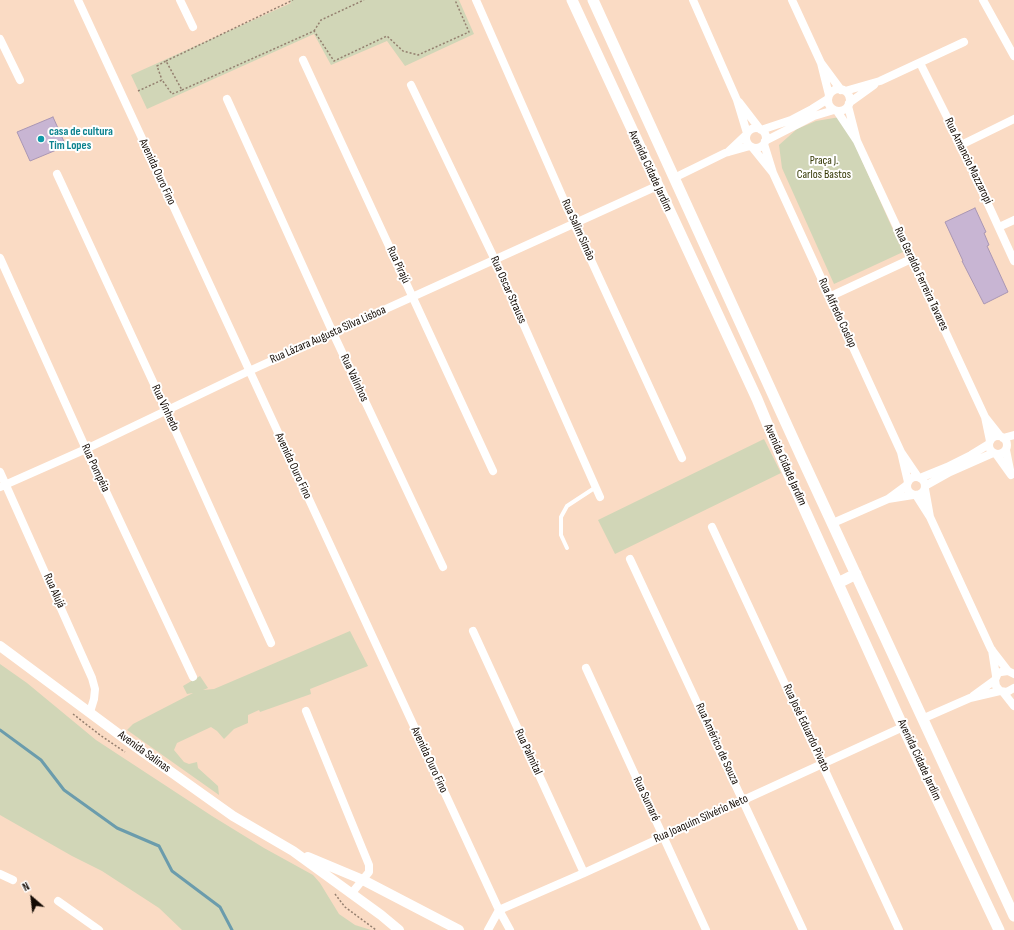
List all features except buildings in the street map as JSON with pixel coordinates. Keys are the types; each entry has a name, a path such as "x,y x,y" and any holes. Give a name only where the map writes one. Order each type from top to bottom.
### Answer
{"main road":[{"name":"Avenida Cidade Jardim","path":"572,0 756,399 903,727 999,930"},
{"name":"Avenida Cidade Jardim","path":"593,0 922,719 1014,916"},
{"path":"756,399 772,392"},
{"path":"838,583 856,574"}],"street":[{"name":"Avenida Ouro Fino","path":"78,0 499,910 510,930"},
{"path":"180,0 193,27"},
{"name":"Rua Salim Simão","path":"476,0 574,223 682,458"},
{"path":"693,0 737,100 747,134 746,141 773,173"},
{"path":"792,0 821,62 849,97 849,105 857,141"},
{"path":"983,0 1014,56"},
{"path":"0,39 20,80"},
{"path":"725,153 752,128 760,129 791,120 812,109 829,97 834,90 843,91 880,81 964,42"},
{"name":"Rua Pirajú","path":"303,60 493,471"},
{"path":"821,62 829,97 829,106 836,111 857,141"},
{"name":"Rua Amancio Mazzaropi","path":"920,63 1014,261"},
{"path":"674,178 725,153 751,146 758,147 764,142 814,116 844,110 880,81"},
{"name":"Rua Oscar Strauss","path":"411,85 495,260 600,497"},
{"name":"Rua Valinhos","path":"227,99 333,333 443,567"},
{"path":"737,100 765,135 764,142 773,173"},
{"path":"960,145 1014,119"},
{"name":"Rua Geraldo Ferreira Tavares","path":"857,141 985,417 1002,437"},
{"name":"Rua Alfredo Coslop","path":"773,173 901,452 919,478"},
{"name":"Rua Vinhedo","path":"57,174 271,643"},
{"name":"Rua Lázara Augusta Silva Lisboa","path":"3,486 86,449 249,371 657,186"},
{"path":"999,227 1014,220"},
{"name":"Rua Pompéia","path":"0,258 86,449 192,677"},
{"path":"829,297 911,259"},
{"name":"Rua Geraldo Ferreira Tavares","path":"985,417 989,443"},
{"path":"973,458 994,437 1014,436"},
{"path":"1002,437 1009,446 1012,479"},
{"path":"989,443 990,450 995,454 1012,479"},
{"path":"833,524 888,499 907,484 912,478 919,478 949,469 973,458 1002,454 1009,446"},
{"name":"Rua Alfredo Coslop","path":"901,452 907,484"},
{"path":"888,499 921,494 925,487 949,469"},
{"name":"Rua Alujá","path":"0,472 3,486 92,678 95,689 90,712"},
{"path":"919,478 924,481 930,517"},
{"path":"907,484 908,491 914,495 930,517 991,649 996,686 1014,706"},
{"name":"Rua José Eduardo Pivato","path":"712,527 899,930"},
{"name":"Rua Américo de Souza","path":"630,559 803,930"},
{"name":"Rua Palmital","path":"473,631 584,873"},
{"name":"Avenida Salinas","path":"0,646 233,816 293,851 381,915 399,930"},
{"path":"991,649 1012,672"},
{"name":"Rua Sumaré","path":"586,668 706,930"},
{"path":"970,698 1001,672 1012,672"},
{"path":"922,719 970,698 1001,691 1010,691 1014,688"},
{"path":"306,711 369,865 369,872 351,894"},
{"name":"Rua Joaquim Silvério Neto","path":"499,910 743,801 903,727"},
{"name":"Avenida Salinas","path":"293,851 363,880 459,930"},
{"path":"0,874 13,880"},
{"path":"58,901 93,928"},
{"path":"488,930 499,910"}],"lane":[{"path":"567,548 561,535 561,517 567,506 596,487"}],"path":[{"path":"293,0 157,66 162,80 172,94 314,31 321,20 364,0"},
{"path":"314,31 334,61 387,36 402,51 418,55 469,32 455,0"},
{"path":"166,61 182,90"},
{"path":"138,91 162,80"}],"green space":[{"path":"290,0 459,0 474,34 405,66 387,41 331,65 314,34 147,109 131,75 291,3"},
{"name":"Praça J. Carlos Bastos","path":"840,117 855,145 903,252 834,284 782,168 779,145 797,129 816,121"},
{"path":"764,439 781,473 615,554 598,520"},
{"path":"350,631 368,666 310,689 311,694 260,712 259,710 248,715 248,723 234,729 224,739 211,727 177,743 174,750 184,762 189,764 197,762 198,768 218,786 219,795 127,730 133,724 193,693 187,694 183,686 200,676 208,688 203,690 214,689"},
{"path":"0,664 27,683 96,740 212,816 264,848 313,875 320,883 339,914 355,925 371,930 182,930 159,908 102,871 72,856 0,815"}],"waterway":[{"path":"0,730 41,760 64,790 117,828 159,846 172,871 220,907 232,930"}],"place":[{"name":"casa de cultura Tim Lopes","path":"41,139"}]}
